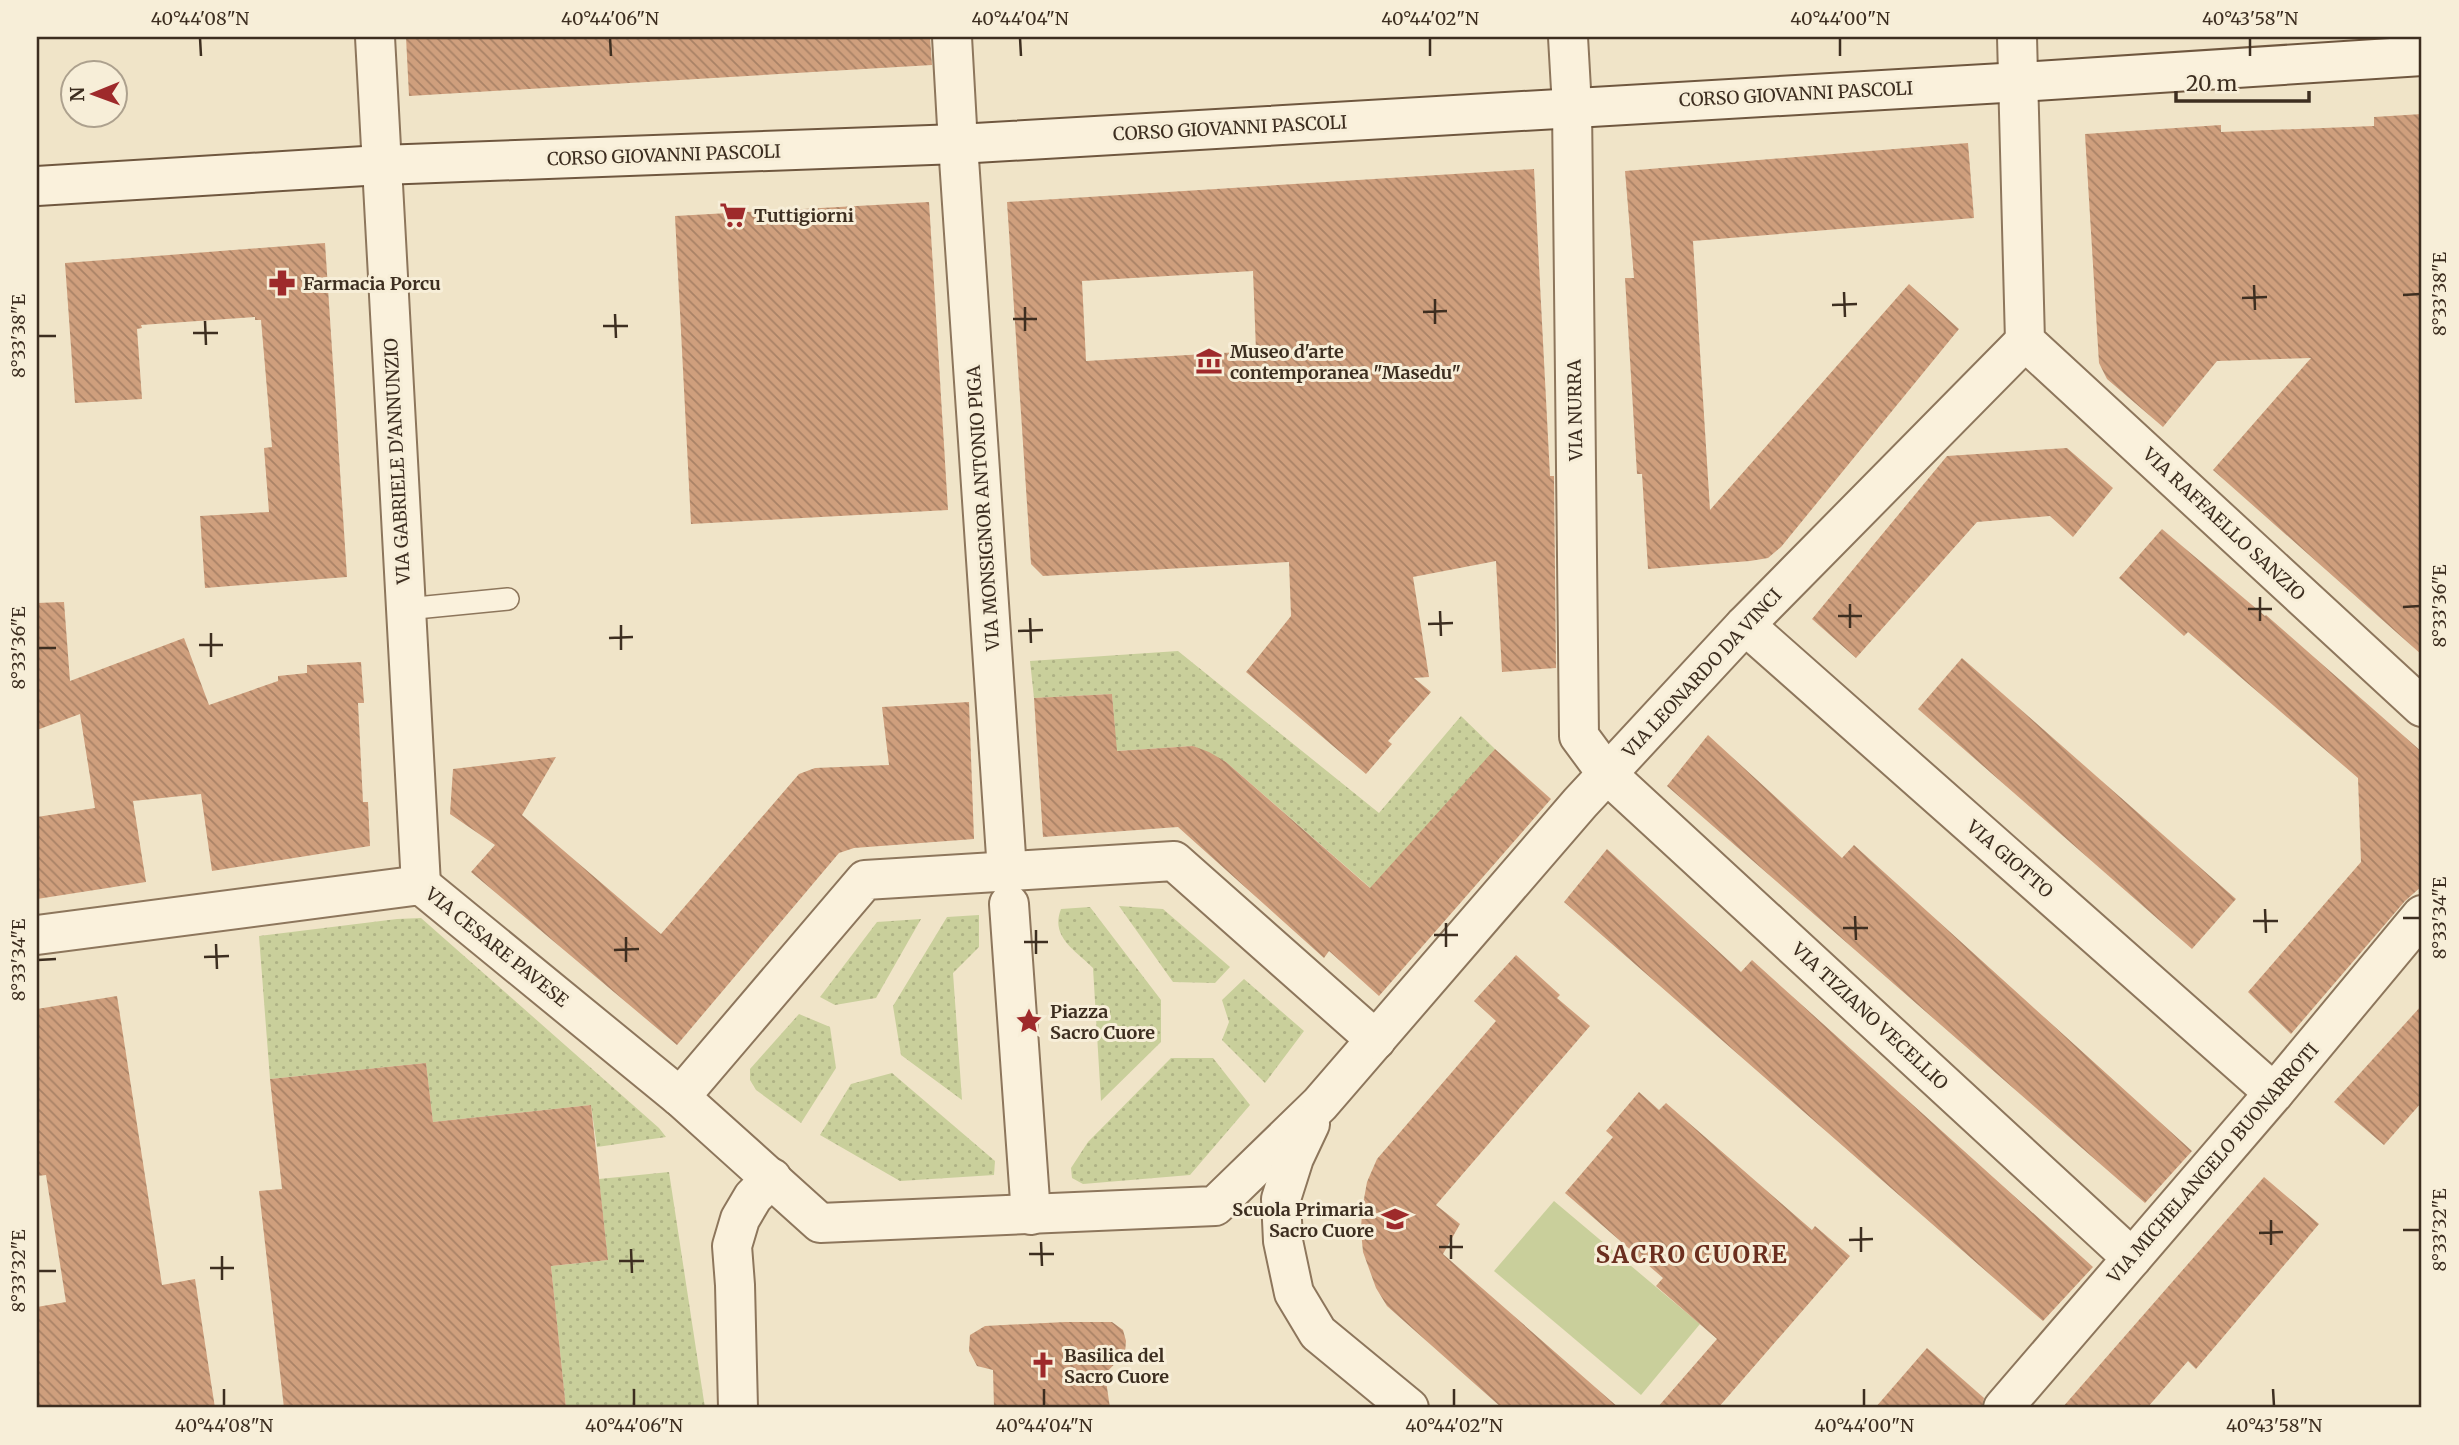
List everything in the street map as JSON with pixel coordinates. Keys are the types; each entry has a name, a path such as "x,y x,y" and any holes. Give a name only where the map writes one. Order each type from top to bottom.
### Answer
{"street":[{"name":"VIA GABRIELE D'ANNUNZIO","path":"375,37 421,885"},
{"name":"VIA MONSIGNOR ANTONIO PIGA","path":"953,37 957,144 1008,887"},
{"name":"VIA NURRA","path":"1569,37 1579,736 1607,774"},
{"path":"2017,37 2025,341"},
{"name":"CORSO GIOVANNI PASCOLI","path":"37,186 381,165 957,144 2422,56"},
{"name":"VIA LEONARDO DA VINCI","path":"1031,1215 1215,1206 1320,1104 1607,774 1745,625 2025,341"},
{"name":"VIA RAFFAELLO SANZIO","path":"2025,341 2422,707"},
{"name":"VIA GIOTTO","path":"1745,625 2274,1093"},
{"name":"VIA TIZIANO VECELLIO","path":"1607,774 2132,1258"},
{"path":"681,1097 865,880 1008,887 1174,861 1376,1040"},
{"name":"VIA CESARE PAVESE","path":"37,935 421,885 681,1097 772,1178"},
{"path":"738,1408 732,1246 740,1219 753,1197 772,1178 820,1223 1031,1215 1008,887"},
{"name":"VIA MICHELANGELO BUONARROTI","path":"2003,1408 2274,1093 2422,915"},
{"path":"1320,1104 1294,1158 1281,1199 1283,1241 1294,1293 1318,1333 1409,1408"}],"lane":[{"path":"406,609 508,599"}],"green space":[{"path":"1178,651 1379,813 1461,716 1495,749 1382,898 1226,762 1193,746 1100,752 1099,733 1115,730 1112,694 1034,698 1030,661"},
{"path":"1119,906 1163,909 1230,967 1215,983 1173,982"},
{"path":"1090,907 1161,1000 1161,1042 1101,1101 1093,968 1066,942 1058,919 1061,909"},
{"path":"979,915 979,947 953,973 962,1100 901,1055 893,1006 947,917"},
{"path":"421,918 666,1137 597,1147 591,1105 433,1122 426,1063 270,1079 259,936"},
{"path":"921,919 876,998 835,1005 820,997 877,922"},
{"path":"1244,979 1304,1031 1265,1083 1222,1040 1229,1022 1222,1000"},
{"path":"799,1014 830,1027 836,1068 801,1123 756,1090 750,1080 750,1069"},
{"path":"1171,1058 1213,1058 1250,1105 1190,1175 1083,1184 1072,1178 1071,1168 1088,1142"},
{"path":"892,1073 995,1161 994,1175 900,1181 820,1135 851,1084"},
{"path":"669,1172 705,1408 566,1408 551,1266 608,1260 599,1179"},
{"path":"1554,1201 1700,1324 1641,1395 1494,1271"}],"building":[{"path":"406,37 930,37 932,65 409,96"},
{"path":"2422,114 2422,655 2213,470 2311,358 2217,361 2163,427 2107,379 2099,363 2085,134 2221,125 2221,132 2374,126 2374,117"},
{"path":"1968,143 1974,218 1693,241 1710,510 1909,284 1959,329 1781,547 1768,558 1648,569 1642,474 1637,474 1625,278 1634,278 1625,171"},
{"path":"1534,169 1550,476 1554,476 1556,668 1502,672 1496,561 1413,577 1429,677 1414,678 1431,692 1388,741 1392,744 1366,774 1246,672 1291,616 1289,562 1043,576 1031,564 1007,202","holes":["1253,271 1256,351 1086,361 1082,281"]},
{"path":"929,202 948,510 691,524 675,216"},
{"path":"325,243 347,577 205,588 200,516 269,512 264,448 272,447 261,320 255,320 255,317 141,325 142,328 137,329 142,399 75,403 65,263"},
{"path":"2067,448 2113,488 2073,537 2050,516 1977,522 1856,658 1812,619 1947,456"},
{"path":"2162,529 2266,615 2422,752 2422,886 2405,901 2291,1034 2248,992 2361,862 2358,778 2188,632 2184,636 2119,578"},
{"path":"64,602 70,681 184,638 209,705 278,681 278,676 307,673 307,665 361,662 364,703 358,703 363,802 368,802 370,846 212,871 201,794 133,801 146,882 37,899 37,817 95,808 80,714 37,730 37,603"},
{"path":"1962,658 2236,899 2192,949 1918,709"},
{"path":"1112,694 1117,751 1193,746 1209,752 1226,762 1370,888 1495,749 1551,799 1379,996 1329,951 1324,958 1178,827 1043,837 1034,698"},
{"path":"969,702 974,839 854,848 839,853 677,1045 471,872 495,845 450,814 453,769 556,757 522,815 661,934 799,774 815,768 889,765 882,707"},
{"path":"1708,735 1842,858 1854,845 2192,1151 2145,1203 1667,786"},
{"path":"1607,849 1741,972 1752,960 2093,1267 2043,1321 1564,902"},
{"path":"1516,955 1560,995 1557,998 1590,1026 1436,1205 1460,1224 1443,1254 1619,1408 1502,1408 1387,1306 1376,1288 1363,1252 1362,1210 1367,1182 1377,1159 1496,1021 1474,1001"},
{"path":"117,996 162,1285 195,1279 215,1408 37,1408 37,1307 66,1302 46,1175 37,1176 37,1009"},
{"path":"2422,1005 2422,1102 2384,1145 2334,1102"},
{"path":"426,1063 433,1122 591,1105 608,1260 551,1266 566,1408 284,1408 259,1191 282,1189 270,1079"},
{"path":"1639,1092 1659,1110 1666,1103 1812,1230 1815,1226 1850,1256 1718,1408 1657,1408 1717,1339 1656,1286 1663,1278 1565,1193 1613,1137 1606,1131"},
{"path":"2264,1177 2319,1224 2196,1369 2188,1361 2147,1408 2062,1408"},
{"name":"Basilica del Sacro Cuore","path":"1112,1322 1123,1330 1125,1353 1105,1374 1110,1408 994,1408 993,1370 977,1366 969,1351 970,1335 985,1326"},
{"path":"1927,1348 1984,1398 1982,1408 1875,1408"}],"place":[{"name":"Tuttigiorni","path":"733,215"},
{"name":"Farmacia Porcu","path":"282,283"},
{"name":"Museo d'arte contemporanea \"Masedu\"","path":"1209,361"},
{"name":"Piazza Sacro Cuore","path":"1029,1021"},
{"name":"Scuola Primaria Sacro Cuore","path":"1395,1219"},
{"name":"Basilica del Sacro Cuore","path":"1043,1365"}],"district":[{"name":"SACRO CUORE","path":"1692,1254"}]}
